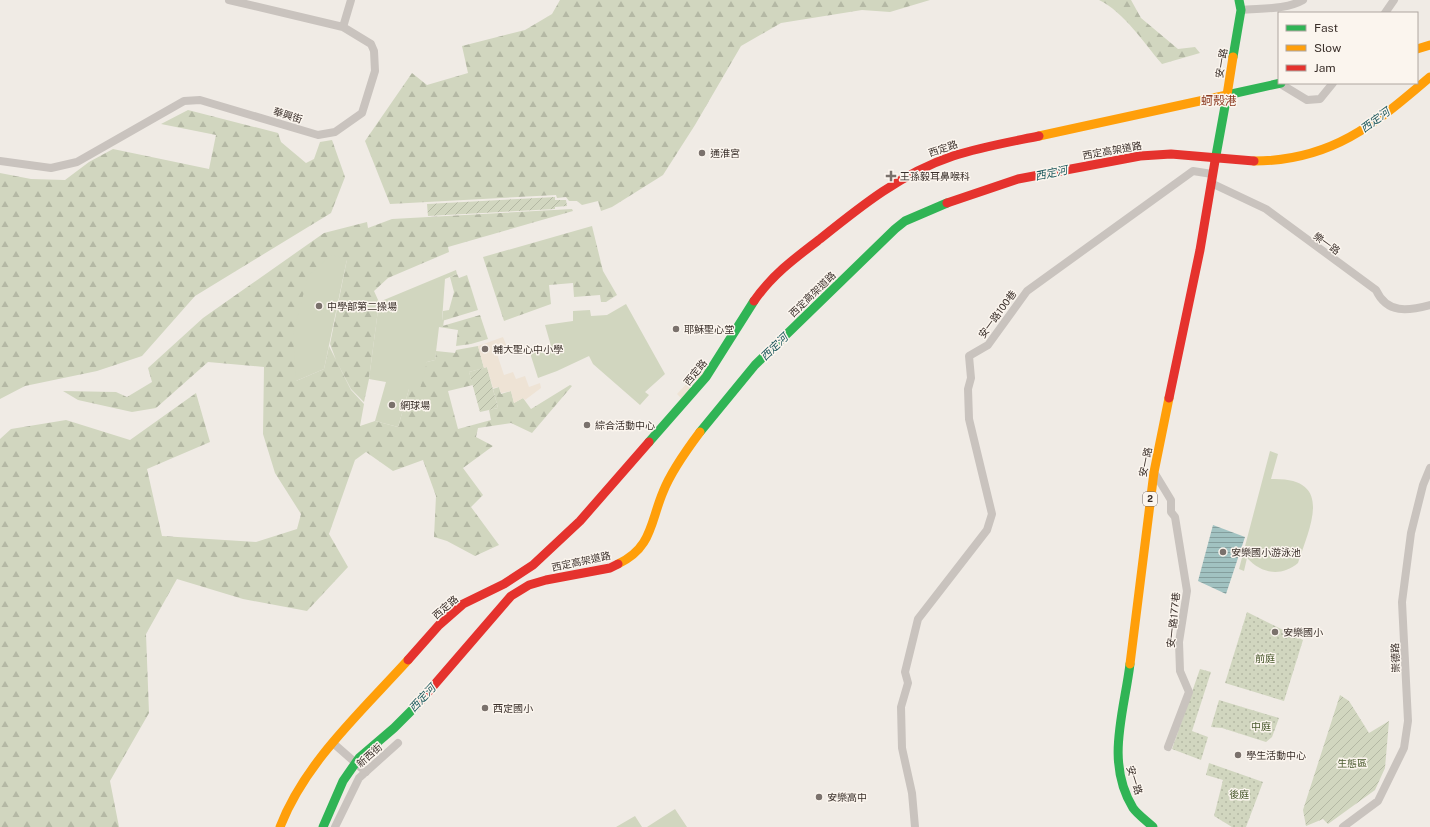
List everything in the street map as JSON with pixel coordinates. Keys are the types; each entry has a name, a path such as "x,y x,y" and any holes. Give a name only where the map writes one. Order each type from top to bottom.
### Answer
{"street":[{"name":"華興街","path":"0,161 51,168 77,162 184,101 200,100 318,135 335,132 362,113 375,71 374,51 371,44 343,27 229,0"},
{"path":"343,27 350,0"},
{"name":"安一路","path":"1153,827 1134,809 1125,791 1119,771 1117,746 1128,684 1154,472 1200,250 1227,95 1240,10 1239,0"},
{"path":"1240,10 1276,7 1298,3 1303,0"},
{"path":"1386,12 1394,0"},
{"path":"1418,49 1430,45"},
{"name":"西定高架道路","path":"323,827 343,781 359,758 394,728 418,704 494,613 511,596 529,585 546,580 610,568 631,558 646,541 663,491 693,441 727,398 755,365 905,221 996,186 1049,173 1148,155 1184,154 1261,161 1278,161 1304,156 1334,146 1364,129 1382,117 1430,77"},
{"name":"西定路","path":"280,827 289,804 300,785 333,743 434,631 463,604 504,584 533,565 580,521 722,357 760,292 777,271 864,204 904,176 929,164 961,153 1278,83"},
{"path":"1282,84 1307,100 1320,99 1332,84"},
{"name":"安一路100巷","path":"915,827 912,793 902,748 901,707 908,683 905,672 916,627 918,620 926,607 938,595 987,530 992,514 969,419 968,389 971,378 970,356 988,345 1027,291 1037,283 1193,171 1212,179"},
{"name":"樂一路","path":"1212,179 1266,210 1376,290 1381,301 1394,308 1413,310 1430,305"},
{"name":"崇德路","path":"1343,827 1378,801 1404,748 1407,735 1407,705 1402,602 1411,533 1423,485 1430,468"},
{"name":"安一路177巷","path":"1154,472 1171,500 1171,512 1175,517 1187,592 1179,642 1180,671 1189,692 1168,748"},
{"path":"333,743 366,772"},
{"name":"新西街","path":"335,827 359,778 398,743"}],"green space":[{"path":"560,0 930,0 890,12 862,10 781,23 741,46 695,125 663,175 612,207 601,211 598,201 582,205 577,201 569,201 566,197 557,198 556,195 390,204 365,141 412,73 427,85 468,73 462,46 525,30 552,14"},
{"path":"1099,0 1131,0 1141,18 1178,49 1195,47 1200,53 1162,64 1125,20 1117,12"},
{"path":"188,110 278,133 281,142 306,163 314,159 320,142 332,140 345,177 331,213 195,296 142,356 97,371 25,386 0,399 0,173 31,179 65,180 89,162 113,149 209,169 216,135 161,124"},
{"path":"555,197 555,200 566,200 567,206 555,207 555,209 428,216 427,204"},
{"path":"572,209 573,211 448,247 449,252 388,278 374,291 379,302 369,379 364,402 351,389 336,360 351,390 364,404 360,426 375,421 398,427 409,389 427,362 435,360 436,351 455,353 456,350 478,346 484,368 469,372 473,385 448,391 458,429 491,420 489,410 498,408 493,389 499,387 501,394 511,391 514,403 523,398 531,409 570,385 572,386 532,433 511,423 478,428 476,437 493,446 463,468 483,495 471,507 499,545 475,556 447,541 434,537 436,496 423,460 393,471 366,452 355,460 329,534 348,567 307,611 243,599 177,579 146,634 149,713 110,781 119,827 0,827 0,439 11,429 66,420 130,440 196,393 210,442 147,469 162,536 256,542 297,529 301,514 275,473 263,434 264,367 208,362 156,408 132,412 78,400 63,391 116,392 127,397 152,382 148,368 203,318 324,233 367,222 368,228 392,219","holes":["347,259 330,344 336,360 329,346 324,369 296,381"]},
{"path":"592,226 603,271 617,295 606,302 601,302 600,295 574,297 573,283 549,285 551,304 504,321 483,257"},
{"name":"中學部第二操場","path":"331,255 347,259 324,369 296,381 293,335 308,276"},
{"path":"456,270 457,274 445,279 442,320 444,320 443,327 439,327 435,360 427,362 420,389 409,389 398,427 375,421 386,382 369,379 379,302"},
{"path":"457,274 459,278 467,275 478,310 442,321 443,311 449,310 454,292 450,277"},
{"path":"626,304 665,374 645,392 649,395 640,405 593,364 589,356 538,378 530,353 551,346 545,325 573,321 573,311 590,310 591,316 607,315"},
{"path":"480,315 488,339 471,344 456,346 458,330 439,327"},
{"path":"487,367 498,408 480,412 469,372"},
{"path":"1270,451 1278,454 1271,479 1291,481 1304,486 1311,495 1313,506 1312,520 1298,563 1285,570 1272,572 1259,568 1247,558 1244,571 1239,569"},
{"name":"前庭","path":"1247,612 1303,640 1284,701 1225,683"},
{"path":"1200,669 1211,672 1192,731 1208,737 1201,760 1172,749"},
{"name":"生態區","path":"1340,695 1349,701 1369,733 1389,721 1385,768 1375,790 1328,824 1323,819 1306,826 1303,810"},
{"name":"中庭","path":"1219,700 1279,718 1272,737 1266,742 1222,728 1211,727"},
{"name":"後庭","path":"1209,763 1263,782 1246,827 1232,827 1214,816 1223,780 1206,775"},
{"path":"675,809 687,827 647,827"},
{"path":"635,816 642,827 616,827"}],"shaded area":[{"path":"503,337 507,347 496,351 504,375 513,372 516,379 525,376 529,387 540,383 541,388 525,400 523,398 514,403 511,391 501,393 499,387 493,388 487,367 484,368 478,346"},
{"path":"705,364 708,369 683,400 677,394"}],"water":[{"name":"安樂國小游泳池","path":"1213,525 1245,537 1226,594 1198,581"}],"traffic: fast":[{"path":"1233,57 1241,10 1239,0"},
{"path":"1215,161 1227,95 1278,84"},
{"path":"700,432 755,365 895,229 905,221 947,203"},
{"path":"649,442 706,377 754,301"},
{"path":"1130,664 1119,737 1118,755 1120,773 1125,791 1133,808 1153,827"},
{"path":"323,827 343,781 359,758 394,728 416,706"}],"traffic: slow":[{"path":"1418,49 1430,45"},
{"path":"1039,136 1227,95 1233,57"},
{"path":"1254,161 1306,155 1329,147 1350,137 1370,125 1430,77"},
{"path":"1130,664 1154,472 1169,398"},
{"path":"618,564 629,558 644,542 670,477 700,432"},
{"path":"280,827 291,803 319,759 336,738 408,660"}],"traffic: jam":[{"path":"754,301 768,283 793,260 851,214 899,181 934,163 953,156 985,147 1039,136"},
{"path":"947,203 1018,179 1140,156 1171,154 1254,161"},
{"path":"1169,398 1200,250 1215,161"},
{"path":"408,660 439,625 463,604 504,584 533,565 580,521 649,442"},
{"path":"416,706 511,596 529,585 546,580 610,568 618,564"}],"place":[{"name":"通淮宮","path":"702,153"},
{"name":"王孫毅耳鼻喉科","path":"891,176"},
{"name":"中學部第二操場","path":"319,306"},
{"name":"耶穌聖心堂","path":"676,329"},
{"name":"輔大聖心中小學","path":"485,349"},
{"name":"網球場","path":"392,405"},
{"name":"綜合活動中心","path":"587,425"},
{"name":"安樂國小游泳池","path":"1223,552"},
{"name":"安樂國小","path":"1275,632"},
{"name":"西定國小","path":"485,708"},
{"name":"學生活動中心","path":"1238,755"},
{"name":"安樂高中","path":"819,797"}],"district":[{"name":"蚵殼港","path":"1219,101"}],"water label":[{"name":"西定河","path":"1375,120"},
{"name":"西定河","path":"1051,173"},
{"name":"西定河","path":"774,347"},
{"name":"西定河","path":"422,698"}]}
